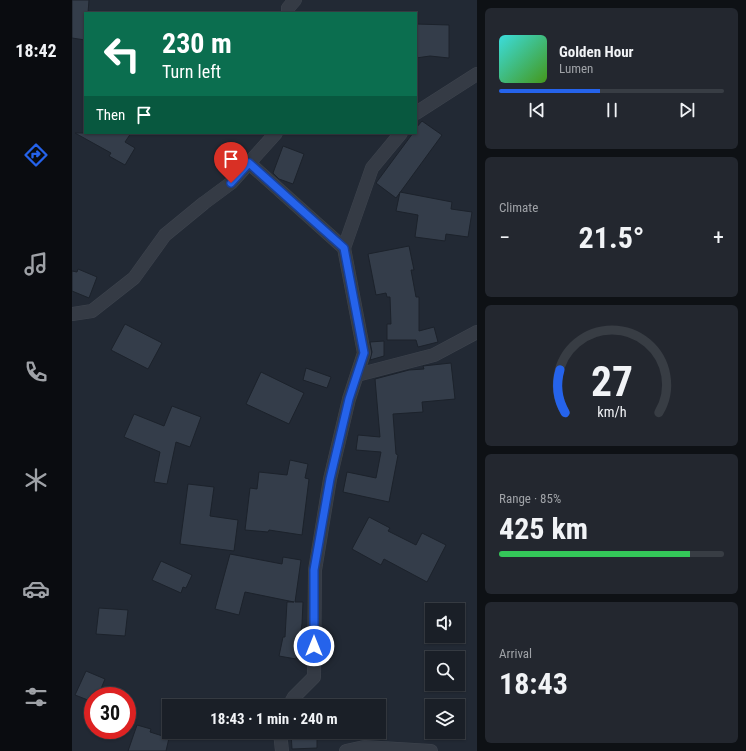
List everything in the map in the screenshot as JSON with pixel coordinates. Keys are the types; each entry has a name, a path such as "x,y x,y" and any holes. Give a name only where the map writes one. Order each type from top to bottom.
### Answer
{"street":[{"path":"288,12 288,8 295,0"},
{"path":"417,112 477,74"},
{"path":"72,314 92,311 134,278 165,235 231,183 275,134"},
{"path":"293,699 314,677 314,570 330,479 349,399 364,353 344,248 372,168 400,134"},
{"path":"249,163 344,248"},
{"path":"357,374 434,354 477,332"},
{"path":"281,739 282,751"},
{"path":"346,751 364,747 431,751"}],"building":[{"path":"72,0 89,0 88,12 84,12 84,40 72,38"},
{"path":"417,24 449,25 449,58 430,56 417,58"},
{"path":"422,121 442,135 396,198 376,183 412,134 417,134 417,127"},
{"path":"75,133 130,134 125,142 135,148 125,165 109,156 111,153"},
{"path":"283,146 304,154 293,184 279,179 273,173"},
{"path":"400,192 452,202 451,209 472,212 468,237 446,234 445,241 415,237 418,215 396,211"},
{"path":"409,246 414,270 411,270 416,297 419,297 419,331 434,327 438,342 418,347 416,340 387,340 387,324 391,324 390,297 387,297 386,293 376,295 368,254"},
{"path":"78,269 97,277 89,298 72,291 72,271 77,272"},
{"path":"125,324 162,343 148,369 111,350"},
{"path":"384,341 384,356 370,360 372,352 370,342"},
{"path":"451,363 455,399 422,402 423,412 393,414 396,454 398,455 389,502 343,492 347,472 376,478 381,452 356,450 358,435 380,437 375,379 409,370 424,369 423,366"},
{"path":"306,368 331,377 327,388 303,380"},
{"path":"261,372 304,393 289,424 246,404"},
{"path":"172,406 201,417 190,447 176,442 167,484 154,482 160,452 124,437 134,414 164,426"},
{"path":"290,460 308,464 305,478 309,479 302,535 269,530 268,532 245,530 250,488 257,489 259,472 287,475"},
{"path":"188,484 214,487 210,516 238,520 234,551 180,544"},
{"path":"369,517 390,528 388,531 416,545 422,533 446,545 427,582 384,559 381,565 352,549"},
{"path":"230,554 282,564 283,557 301,560 295,602 303,602 302,624 296,659 279,656 283,637 285,637 287,602 294,602 245,592 239,615 215,609"},
{"path":"161,561 192,575 186,588 183,587 181,593 152,580"},
{"path":"99,608 128,610 125,636 96,634"},
{"path":"86,671 105,679 102,687 84,687 84,698 75,695"},
{"path":"137,725 151,729 150,732 162,736 162,739 169,739 166,751 128,751 132,739 136,739"},
{"path":"291,739 317,739 317,748 292,749"}],"route":[{"path":"231,183 249,163 344,248 364,353 349,399 330,479 314,570 314,646"}]}
